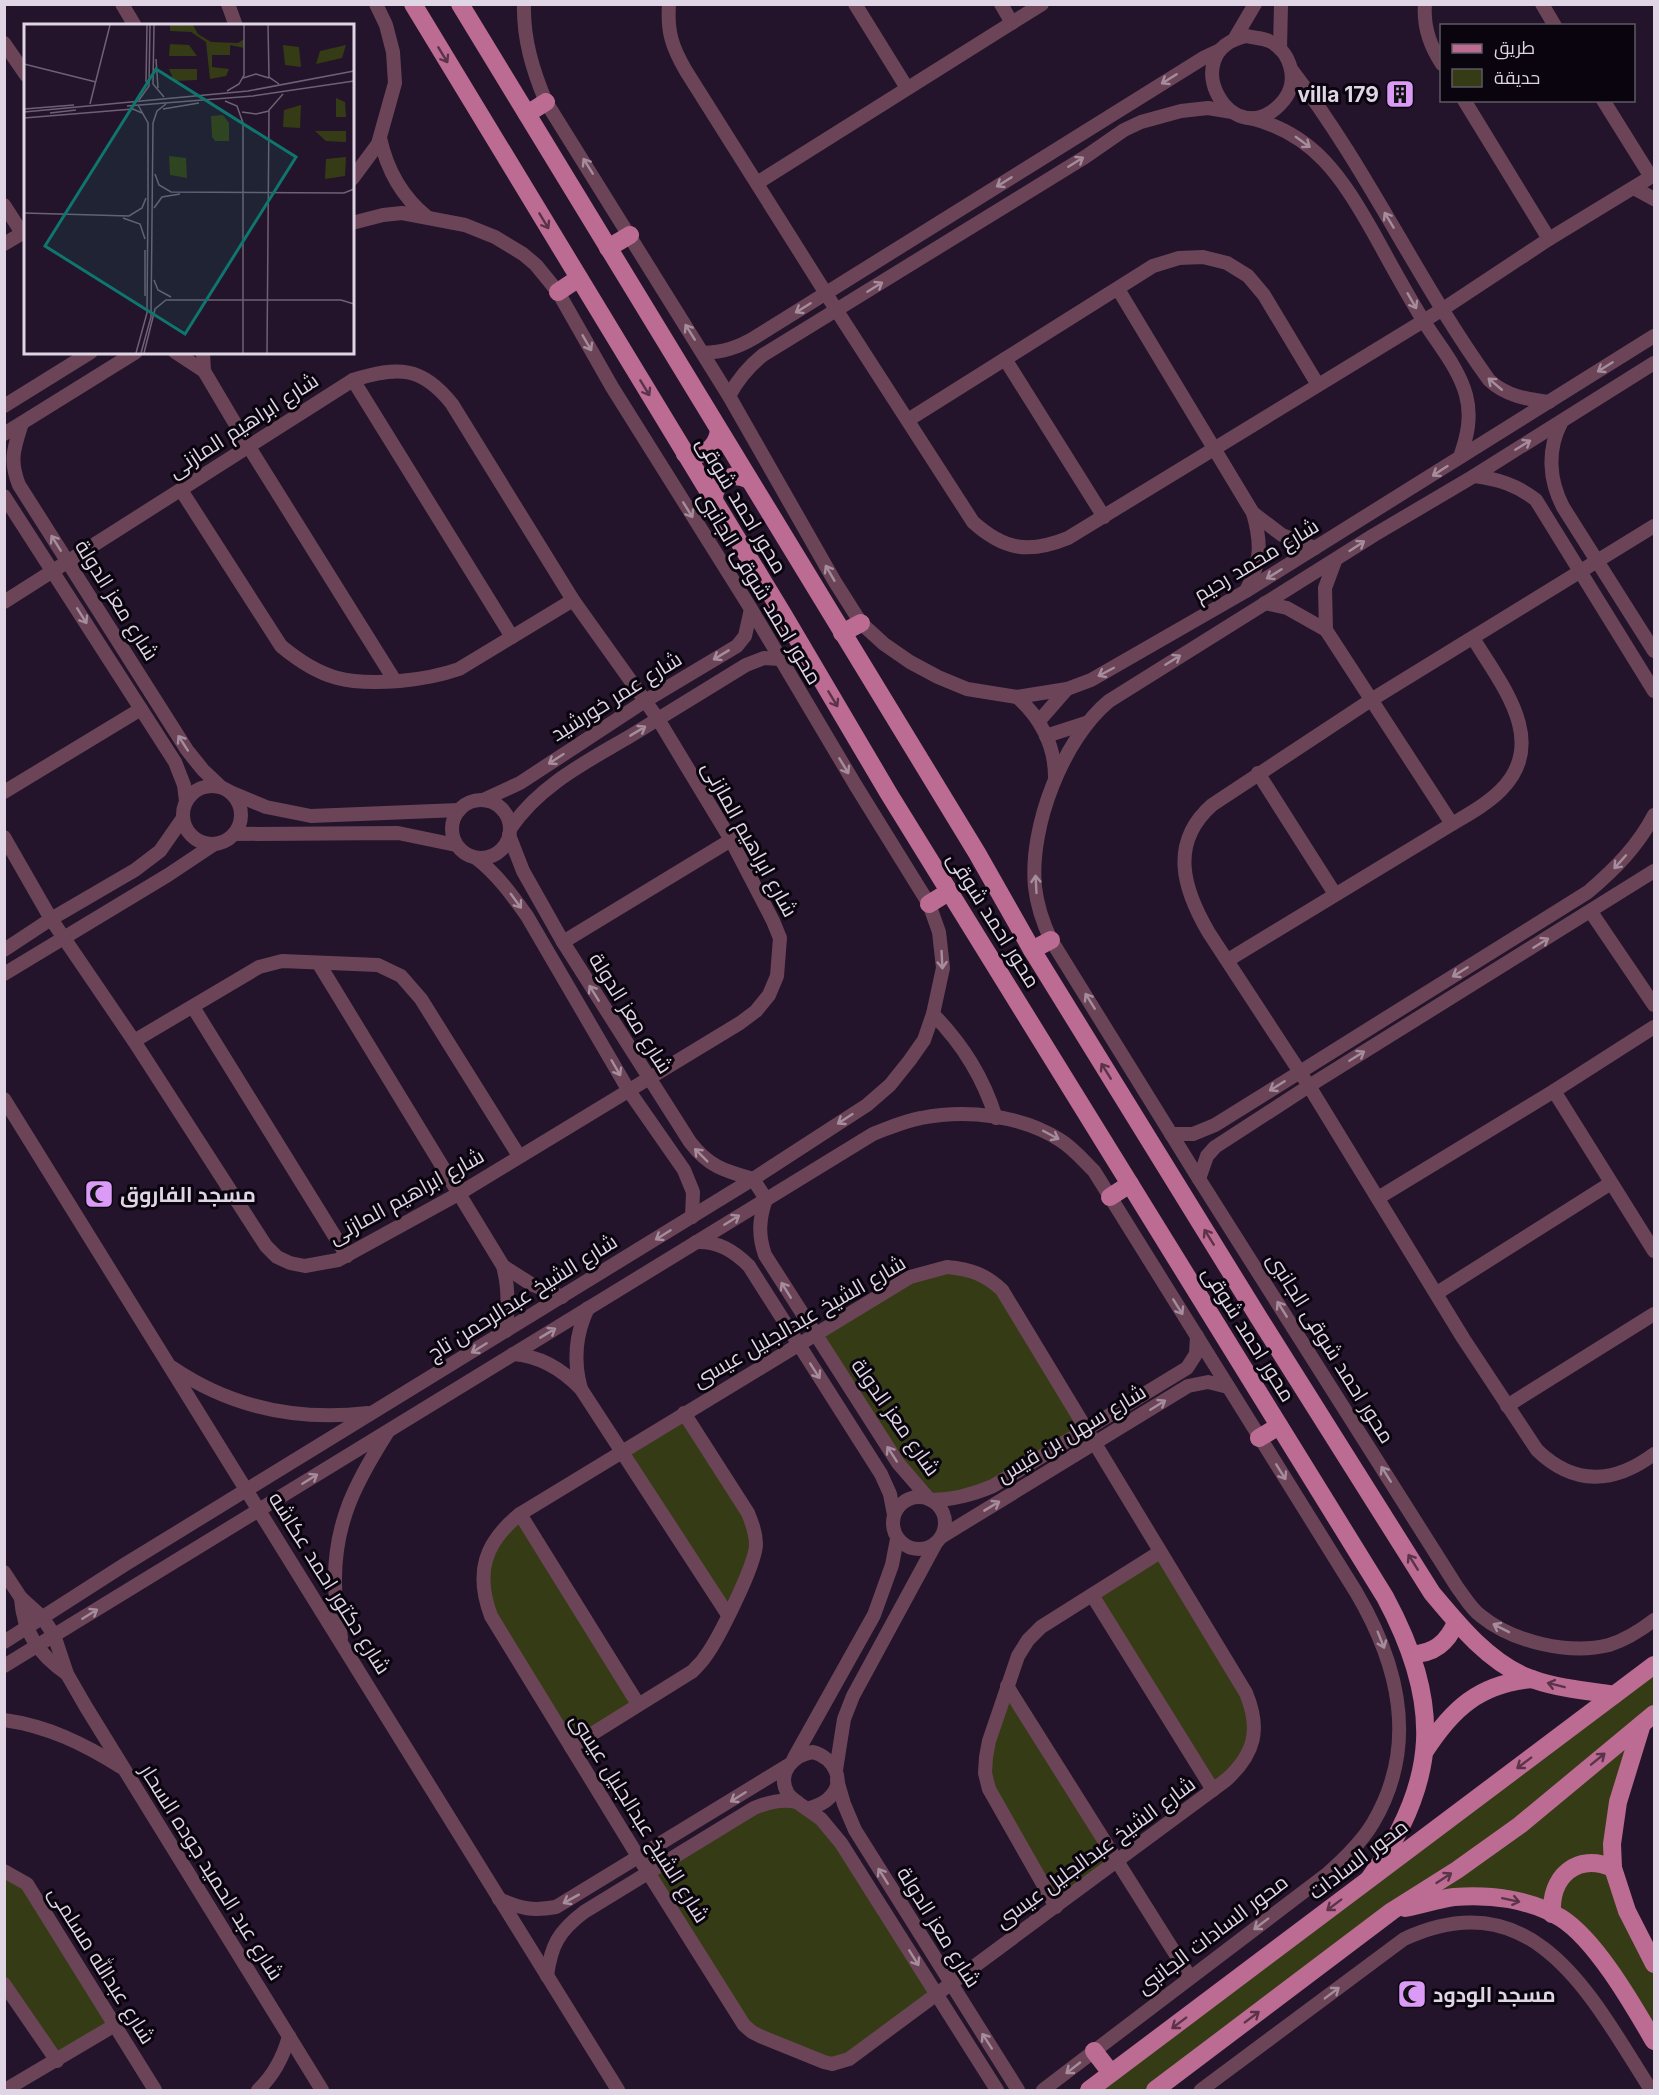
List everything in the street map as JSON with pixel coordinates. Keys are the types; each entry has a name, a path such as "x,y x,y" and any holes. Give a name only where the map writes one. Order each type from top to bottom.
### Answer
{"main road":[{"name":"محور احمد شوقى","path":"412,4 889,794 1385,1597 1400,1625 1412,1654 1425,1712 1425,1752 1417,1789 1404,1824 1369,1879"},
{"name":"محور احمد شوقى","path":"460,4 977,853 1032,950 1432,1593 1456,1622 1486,1652 1521,1675 1564,1687 1614,1695"},
{"path":"527,114 546,102"},
{"path":"608,248 630,235"},
{"path":"558,292 579,278"},
{"path":"685,454 695,455 710,449 719,432"},
{"path":"714,502 715,490 722,481 738,476 749,480"},
{"path":"842,633 861,623"},
{"path":"929,904 950,891"},
{"path":"1032,950 1051,940"},
{"path":"1110,1197 1130,1184"},
{"path":"1259,1438 1279,1425"},
{"path":"1412,1654 1429,1652 1443,1643 1449,1637 1456,1622"},
{"name":"محور السادات","path":"1089,2091 1654,1665"},
{"path":"1425,1752 1449,1717 1470,1699 1493,1687 1532,1678"},
{"path":"1648,1719 1618,1802 1612,1844 1613,1868 1627,1911 1654,1964"},
{"path":"1155,2091 1392,1911 1457,1870 1520,1825 1648,1719"},
{"path":"1552,1914 1552,1893 1560,1878 1566,1873 1580,1864 1588,1863 1613,1868"},
{"path":"1392,1911 1453,1898 1477,1896 1517,1901 1552,1914 1573,1928 1598,1955 1654,2041"},
{"path":"1094,2051 1111,2073"}],"street":[{"path":"122,4 134,24"},
{"path":"228,4 235,24"},
{"path":"357,174 380,138 394,83 393,52 386,25 376,4"},
{"path":"524,4 527,41 533,71 546,102 729,396 835,582 861,623"},
{"path":"669,4 668,26 674,50 837,311 973,522 988,536 1007,545 1028,549 1048,546 1068,538 1104,517 1443,309 1549,239 1653,176 1604,102"},
{"path":"855,4 907,88"},
{"path":"1001,4 1012,23"},
{"path":"757,183 1042,4"},
{"path":"703,353 721,352 738,347 1195,63 1220,50 1235,38 1255,4"},
{"path":"1280,49 1281,4"},
{"path":"1425,4 1425,24 1429,42 1440,61"},
{"path":"1542,4 1554,24"},
{"path":"1235,38 1247,36 1269,41 1287,58 1291,69 1321,108 1443,309 1489,380 1497,388 1525,399 1549,402"},
{"path":"4,43 24,72"},
{"path":"1220,50 1214,64 1212,78 1215,91 1222,103 1232,112"},
{"path":"1250,118 1266,114 1278,107 1287,96 1291,83 1291,69"},
{"path":"1465,102 1549,239"},
{"path":"729,396 749,366 763,355 1085,157 1124,130 1141,122 1181,111 1208,108 1232,112 1268,123 1290,133 1328,164 1349,192 1423,321 1460,378 1466,395 1469,415 1468,435 1461,457"},
{"path":"380,138 392,176 404,195 428,217"},
{"path":"357,174 380,170 392,176"},
{"path":"1634,188 1654,199"},
{"path":"402,213 405,204 404,195"},
{"path":"4,205 24,232 4,244"},
{"name":"محور احمد شوقى الجانبى","path":"354,222 402,213 465,225 495,237 536,265 558,292 612,387 751,609 929,904"},
{"path":"908,420 1153,266 1179,258 1203,257 1227,263 1248,276 1264,295 1318,386"},
{"path":"1118,289 1252,513 1259,533 1260,553 1255,573 1246,591"},
{"name":"شارع محمد رحيم","path":"861,623 893,650 938,677 968,689 1017,697 1067,689 1113,668 1246,591 1389,504 1654,336"},
{"path":"1628,352 1640,372"},
{"path":"4,434 133,354"},
{"path":"178,354 204,371 395,681"},
{"path":"203,354 204,371"},
{"path":"4,406 85,356 91,380"},
{"path":"1005,359 1104,517"},
{"name":"شارع محمد رحيم","path":"1051,940 1037,899 1035,865 1052,788 1065,759 1086,723 1109,701 1654,363"},
{"name":"شارع ابراهيم المازنى","path":"4,602 353,380 380,372 400,371 419,375 442,392 477,444 573,600 658,719 731,840 780,938 777,976 769,995 756,1011 740,1023 460,1193 347,1256 338,1260 305,1266 277,1257 266,1246 134,1041 51,919 4,837"},
{"path":"353,380 512,637"},
{"path":"1561,422 1554,436 1552,447 1551,463 1555,492 1654,651"},
{"name":"شارع معز الدولة","path":"22,423 14,450 14,471 19,485 187,750 203,770 226,789 266,807 310,816 459,810"},
{"path":"1474,476 1505,482 1522,489 1536,500 1654,691"},
{"path":"181,490 281,646 301,662 332,677 376,684 423,679 450,672 573,600"},
{"name":"شارع معز الدولة","path":"4,496 175,762 184,785 186,801"},
{"path":"1389,504 1400,519"},
{"path":"1252,513 1282,535 1315,548"},
{"path":"1654,526 1371,700 1258,773 1203,813 1187,844 1185,872 1194,907 1309,1086 1463,1338 1537,1450 1545,1458 1576,1473 1600,1478 1612,1476 1636,1466 1654,1454"},
{"path":"1326,630 1324,588 1335,561"},
{"path":"1265,603 1287,608 1326,630 1452,824"},
{"name":"شارع عمر خورشيد","path":"483,800 520,783 645,701 741,642 747,631 751,609"},
{"path":"1228,960 1486,803 1502,789 1512,776 1519,760 1522,744 1521,727 1516,710 1473,638"},
{"name":"شارع عمر خورشيد","path":"509,832 521,812 546,789 746,665 764,658 780,660"},
{"path":"1039,721 1067,689"},
{"path":"1017,697 1039,721 1046,736 1054,761 1055,776 1052,788"},
{"path":"4,792 141,709"},
{"path":"1046,736 1086,723"},
{"path":"1258,773 1335,894"},
{"path":"4,950 149,860 169,840 183,818 186,801 197,789 213,785 226,789 237,799 242,817 234,834 4,974"},
{"path":"483,800 491,802 505,813 509,832 505,844 498,852 476,858 463,852 456,845 452,836 452,827 459,810 466,804 483,800"},
{"path":"1171,1134 1182,1136 1204,1131 1588,892 1612,872 1645,834 1654,815"},
{"path":"183,818 185,827 191,835 198,841 213,845"},
{"name":"شارع معز الدولة","path":"509,832 523,871 562,942 648,1079 700,1155 723,1170 753,1179"},
{"path":"234,834 398,833 456,845"},
{"path":"562,942 731,840"},
{"name":"شارع معز الدولة","path":"476,858 508,890 527,916 629,1091 684,1170 693,1192 692,1217"},
{"path":"1198,1179 1201,1167 1215,1147 1654,871"},
{"name":"شارع الشيخ عبدالرحمن تاج","path":"4,1642 692,1217 867,1105 890,1085 910,1060 924,1040 933,1014 943,968 939,932 929,904"},
{"path":"1591,912 1654,1005"},
{"name":"محور احمد شوقى الجانبى","path":"1051,940 1198,1179 1457,1587 1479,1616 1537,1644 1573,1649 1610,1645 1641,1630 1654,1620"},
{"path":"134,1041 259,967 270,963 282,961 378,966 401,976 421,999 519,1156"},
{"path":"319,964 503,1266 508,1298 506,1331"},
{"path":"193,1007 347,1256"},
{"path":"933,1014 972,1062 996,1118 1040,1129 1060,1140 1094,1171 1259,1438"},
{"path":"1378,1198 1654,1028"},
{"path":"1554,1091 1654,1251"},
{"name":"شارع دكتور احمد عكاشه","path":"4,1099 618,2091"},
{"name":"شارع الشيخ عبدالرحمن تاج","path":"4,1666 866,1138 896,1125 946,1114 971,1114 996,1118"},
{"path":"753,1179 766,1199"},
{"path":"1437,1293 1611,1183"},
{"name":"شارع معز الدولة","path":"766,1199 759,1229 760,1242 765,1255 898,1463 930,1499"},
{"name":"شارع معز الدولة","path":"696,1242 707,1241 719,1245 740,1257 749,1266 881,1474 890,1494 894,1515"},
{"path":"503,1266 531,1284 562,1297"},
{"name":"شارع الشيخ عبدالجليل عيسى","path":"946,1267 964,1268 992,1280 1002,1290 1246,1693 1253,1708 1254,1732 1248,1756 1238,1769 1213,1790 1118,1862 841,2062 824,2062 762,2037 744,2025 490,1616 484,1598 482,1579 485,1559 493,1542 505,1526 520,1514 814,1334 910,1276 946,1267"},
{"path":"581,1389 576,1368 576,1348 580,1327 588,1308"},
{"path":"1507,1406 1654,1314"},
{"name":"شارع سهل بن قيس","path":"930,1499 951,1500 973,1495 993,1486 1186,1368 1196,1354 1197,1336"},
{"path":"513,1354 525,1355 550,1364 581,1389 728,1615"},
{"path":"169,1365 212,1390 258,1408 308,1416 374,1413"},
{"name":"شارع سهل بن قيس","path":"939,1540 1188,1386 1208,1382 1228,1387"},
{"path":"571,1747 693,1671 705,1658 753,1562 756,1545 754,1529 748,1513 684,1413"},
{"path":"342,1643 335,1585 335,1558 339,1532 346,1507 357,1482 389,1430"},
{"name":"محور السادات الجانبى","path":"1043,2091 1326,1874 1352,1851 1372,1824 1388,1794 1397,1752 1400,1720 1396,1691 1387,1656 1368,1612 1259,1438"},
{"path":"802,1806 789,1796 784,1776 874,1616 890,1573 897,1539 892,1523 894,1515 902,1503 908,1499 922,1497 930,1499 939,1507 944,1516 945,1527 939,1540 926,1549 916,1550 905,1546 897,1539"},
{"path":"520,1514 638,1704"},
{"name":"شارع معز الدولة","path":"939,1540 852,1696 844,1719 837,1775 844,1804 855,1830 1018,2091"},
{"path":"1056,1907 989,1789 986,1757 1007,1686 1018,1656 1028,1640 1041,1627 1160,1552"},
{"name":"شارع عبد الحميد جوده السحار","path":"4,1572 21,1598 42,1617 54,1635 67,1674 322,2091"},
{"path":"1092,1594 1213,1790"},
{"name":"شارع عبد الحميد جوده السحار","path":"21,1598 26,1628 37,1647 67,1674"},
{"path":"1007,1686 1190,1977"},
{"path":"4,1720 58,1733 92,1748 123,1768"},
{"path":"500,1899 517,1907 537,1910 556,1907 639,1858 803,1754 813,1752 831,1761 837,1775 835,1791 828,1799 802,1806 786,1800 770,1802 754,1808 568,1924 557,1939 549,1957 547,1976"},
{"name":"شارع معز الدولة","path":"802,1806 821,1819 841,1843 997,2091"},
{"name":"شارع عبدالله مسلمى","path":"4,1871 27,1884 155,2091"},
{"path":"1201,2091 1404,1940 1424,1930 1444,1924 1465,1922 1486,1923 1507,1928 1547,1950 1578,1980 1652,2091"},
{"path":"4,1984 57,2061"},
{"path":"5,2091 115,2025"},
{"path":"258,2091 277,2068 285,2052 289,2036"}],"green space":[{"path":"947,1267 991,1280 1085,1429 993,1486 929,1499 814,1334 910,1277"},
{"path":"684,1413 748,1513 756,1545 728,1615 622,1450"},
{"path":"520,1514 638,1704 571,1747 501,1633 482,1579 505,1526"},
{"path":"1160,1552 1246,1693 1253,1740 1213,1790 1092,1595"},
{"path":"1654,1665 1654,1714 1612,1844 1654,1964 1654,2041 1573,1928 1501,1898 1392,1911 1155,2090 1088,2090"},
{"path":"1007,1686 1117,1862 1056,1907 989,1789 989,1741"},
{"path":"786,1800 821,1819 936,1994 841,2063 752,2032 648,1873 754,1808"},
{"path":"4,1871 27,1884 115,2025 57,2061 5,1984"}],"place":[{"name":"villa 179","path":"1400,94"},
{"name":"مسجد الفاروق","path":"99,1194"},
{"name":"مسجد الودود","path":"1412,1994"}]}
